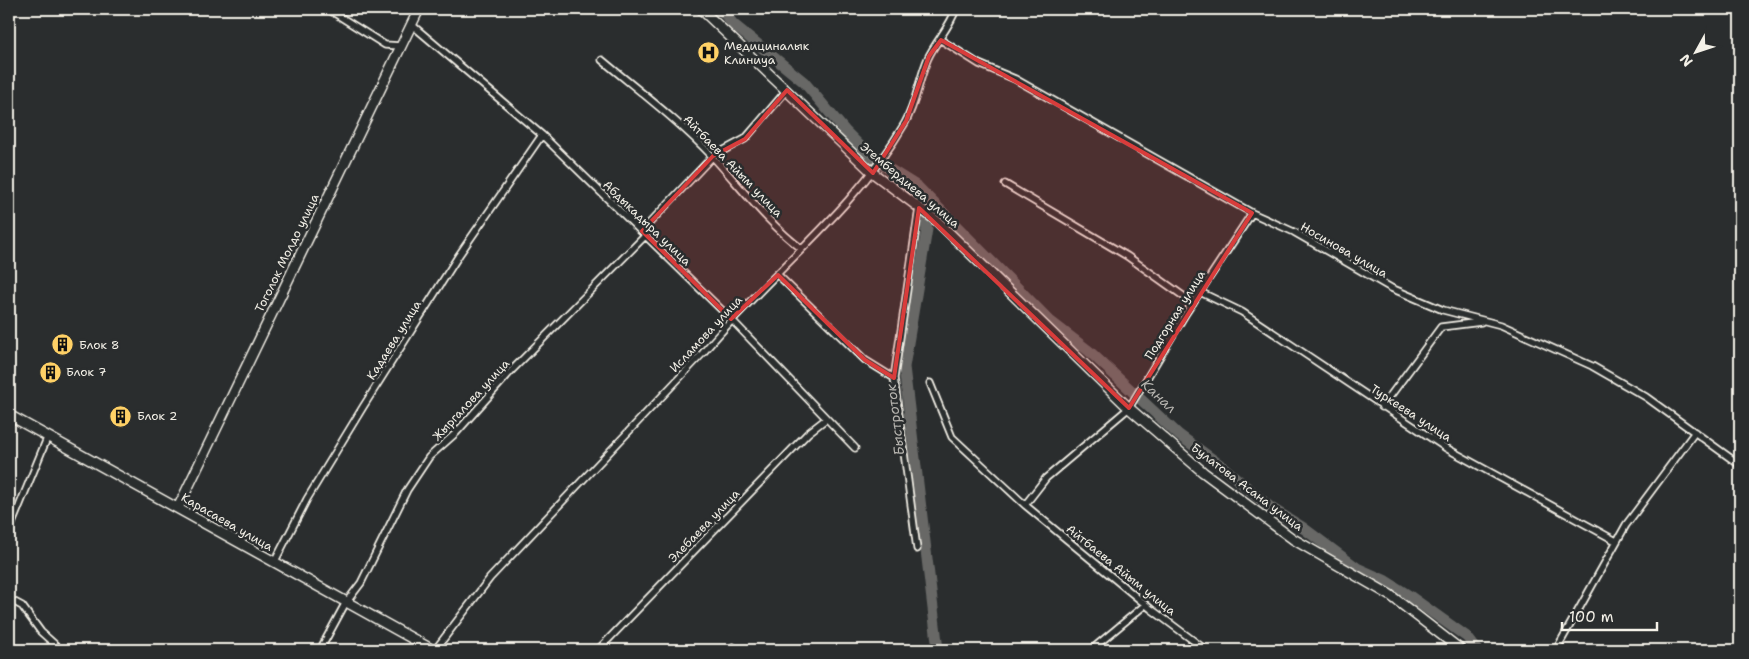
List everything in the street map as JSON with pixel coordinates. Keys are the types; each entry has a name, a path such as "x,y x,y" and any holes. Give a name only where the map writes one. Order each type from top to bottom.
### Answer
{"street":[{"path":"328,9 385,45 401,46"},
{"name":"Тоголок Молдо улица","path":"178,508 420,9"},
{"name":"Эгембердиева улица","path":"702,9 873,173 937,221 1037,320"},
{"name":"Исламова улица","path":"434,650 490,578 702,354 731,319 778,275 873,173 906,121 929,56 940,40 956,9"},
{"name":"Абдыкадыра улица","path":"412,25 542,135 731,319 855,448"},
{"name":"Носинова улица","path":"940,40 978,64 1015,79 1252,213 1294,232 1391,288 1443,310 1500,325 1592,366 1646,397 1740,465"},
{"name":"Айтбаева Айым улица","path":"602,60 680,125 713,156 746,196 802,249"},
{"name":"Жыргалова улица","path":"320,650 346,604 361,583 407,490 429,457 456,433 513,369 644,233 713,156 745,139 787,90"},
{"name":"Кадаева улица","path":"274,563 307,499 363,407 460,254 542,135"},
{"path":"1006,184 1127,256 1193,303"},
{"path":"917,549 894,378 919,208"},
{"name":"Подгорная улица","path":"1025,505 1046,478 1129,408 1193,303 1252,213"},
{"path":"778,275 865,360 894,378"},
{"name":"Туркеева улица","path":"1200,292 1242,312 1446,448 1616,542"},
{"name":"Булатова Асана улица","path":"1037,320 1129,408 1203,472 1293,539 1390,595 1461,650"},
{"path":"1382,407 1424,346 1441,327 1484,321"},
{"name":"Айтбаева Айым улица","path":"930,383 952,437 1025,505 1146,605 1206,650"},
{"name":"Карасаева улица","path":"9,415 178,508 346,604 434,650"},
{"name":"Элебаева улица","path":"598,650 808,433 826,418"},
{"path":"1556,650 1626,525 1695,432"},
{"path":"9,531 48,436"},
{"path":"9,599 22,606 41,632 61,650"},
{"path":"1091,650 1146,605"}],"highlighted area":[{"path":"941,40 1252,213 1129,408 919,208 894,378 865,360 778,275 731,319 642,231 713,156 745,139 787,90 873,173 906,121 929,56"}],"waterway":[{"name":"Канал","path":"721,9 733,24 804,82 846,132 873,159 918,187 1050,321 1089,351 1179,435 1223,467 1271,508 1302,527 1357,568 1384,580 1411,597 1467,637 1477,650"},
{"name":"Быстроток","path":"918,187 927,229 904,367 938,650"}],"place":[{"name":"Медициналык Клиниуа","path":"708,53"},
{"name":"Блок 8","path":"63,345"},
{"name":"Блок 7","path":"50,372"},
{"name":"Блок 2","path":"121,416"}]}
